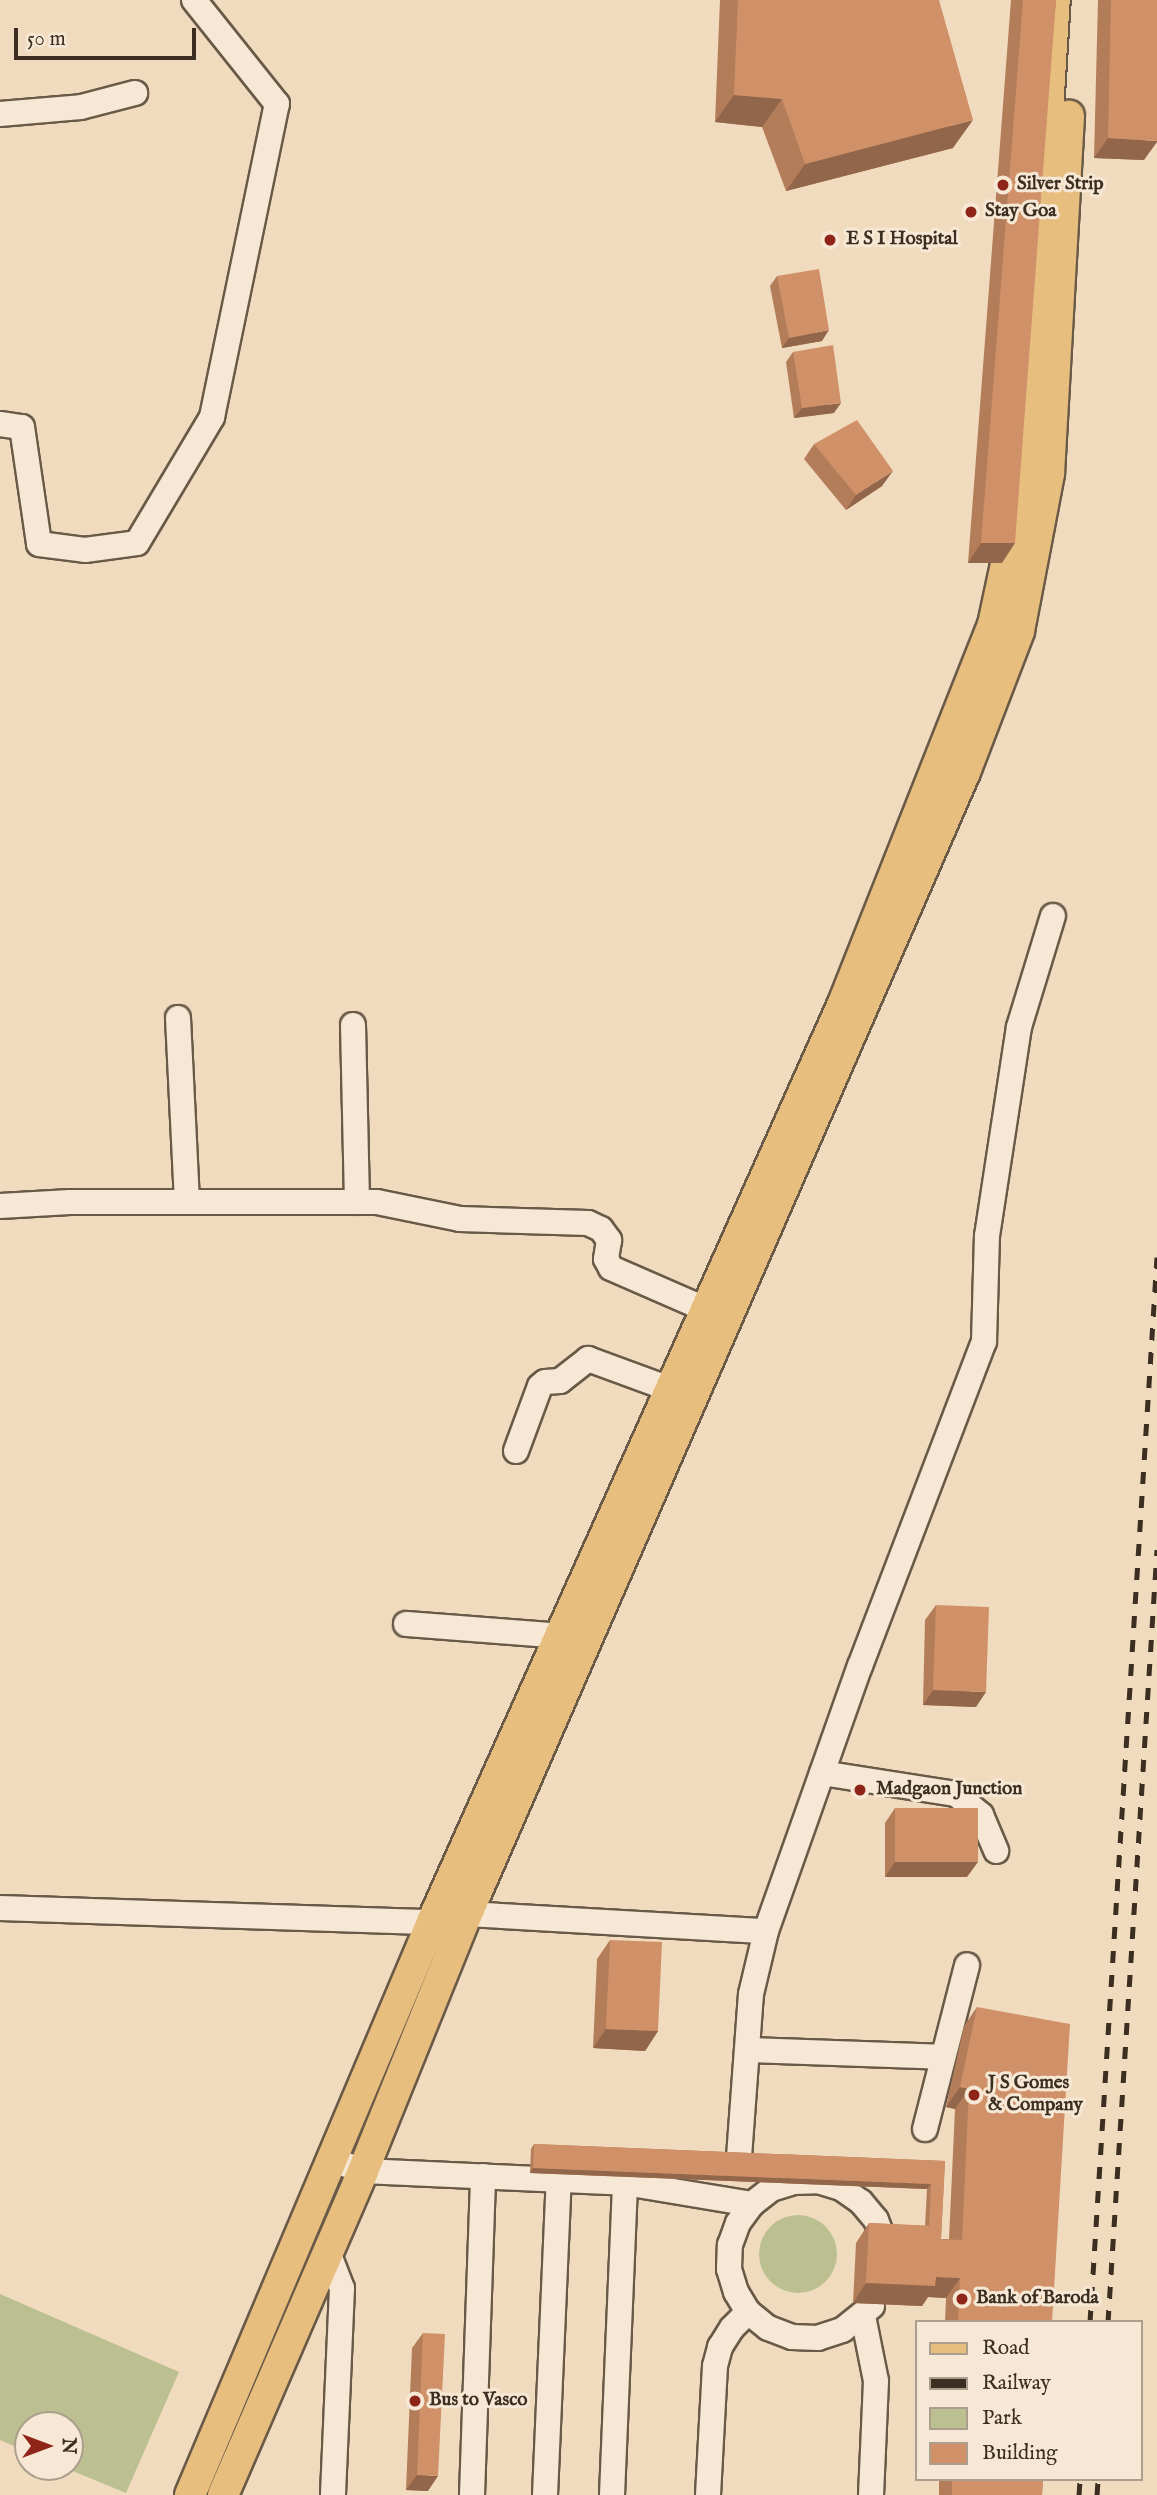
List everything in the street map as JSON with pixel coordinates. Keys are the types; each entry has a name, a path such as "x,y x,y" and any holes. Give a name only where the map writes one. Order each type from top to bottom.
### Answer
{"main road":[{"path":"223,2495 363,2171 467,1914 499,1807 561,1636 842,1006 993,625 1026,470 1055,0"},
{"path":"190,2495 432,1922 499,1807 860,1017 965,772 1019,631 1049,474 1075,0"}],"street":[{"path":"0,424 22,427 39,544 85,550 137,542 212,417 277,104 194,0"},
{"path":"0,114 81,107 135,93"},
{"path":"751,2204 738,2169 751,1994 766,1930 984,1342 987,1236 1019,1027 1054,916"},
{"path":"178,1018 187,1201"},
{"path":"353,1026 357,1202"},
{"path":"0,1206 187,1201 377,1202 460,1219 588,1223 601,1229 609,1240 606,1259 611,1268 705,1309"},
{"path":"516,1451 540,1386 545,1382 560,1381 583,1361 593,1360 670,1389"},
{"path":"406,1624 561,1636"},
{"path":"822,1773 956,1794 981,1815 996,1851"},
{"path":"0,1908 432,1922 467,1914 766,1930"},
{"path":"925,2129 967,1965"},
{"path":"747,2050 943,2057"},
{"path":"333,2160 363,2171 625,2183 751,2204"},
{"path":"472,2495 483,2176"},
{"path":"545,2495 559,2180"},
{"path":"872,2495 876,2381 867,2311 842,2330 818,2338 792,2337 768,2328 748,2312 736,2292 729,2269 730,2245 738,2223 751,2204 771,2189 794,2182 818,2181 841,2188 861,2202 876,2221 884,2241"},
{"path":"611,2495 625,2183"},
{"path":"328,2252 342,2288 333,2495"},
{"path":"708,2495 715,2366 720,2347 732,2328 748,2312"}],"green space":[{"path":"798,2215 813,2218 826,2226 834,2239 837,2254 834,2269 826,2282 813,2290 798,2293 783,2290 770,2282 762,2269 759,2254 762,2239 770,2226 783,2218"},
{"path":"0,2294 179,2372 126,2493 84,2476 84,2411 14,2411 14,2446 0,2440"}],"building":[{"path":"738,0 939,0 973,120 805,164 782,99 734,95"},
{"path":"1023,0 1056,0 1015,543 981,543"},
{"path":"1111,0 1157,0 1157,141 1108,138"},
{"path":"819,269 829,330 789,338 777,276"},
{"path":"833,345 841,403 802,408 793,352"},
{"path":"857,420 893,471 856,495 814,444"},
{"path":"936,1605 989,1607 986,1692 933,1690"},
{"path":"895,1808 978,1808 978,1862 895,1862"},
{"path":"610,1940 662,1942 658,2031 606,2029"},
{"path":"977,2007 1070,2024 1052,2320 958,2320 960,2278 936,2277 935,2286 866,2283 869,2223 938,2226 937,2239 962,2240 969,2089 960,2087"},
{"path":"534,2144 945,2161 941,2239 937,2239 938,2226 929,2226 931,2184 533,2168"},
{"path":"423,2333 445,2334 438,2476 417,2475"},
{"path":"952,2481 1043,2481 1042,2495 952,2495"}],"railway":[{"path":"1090,2320 1157,1257"},
{"path":"1108,2320 1157,1550"},
{"path":"1079,2495 1080,2481"},
{"path":"1097,2495 1098,2481"}],"place":[{"name":"Silver Strip","path":"1003,185"},
{"name":"Stay Goa","path":"971,212"},
{"name":"E S I Hospital","path":"830,240"},
{"name":"Madgaon Junction","path":"860,1790"},
{"name":"J S Gomes & Company","path":"974,2095"},
{"name":"Bank of Baroda","path":"962,2299"},
{"name":"Bus to Vasco","path":"415,2401"}]}
